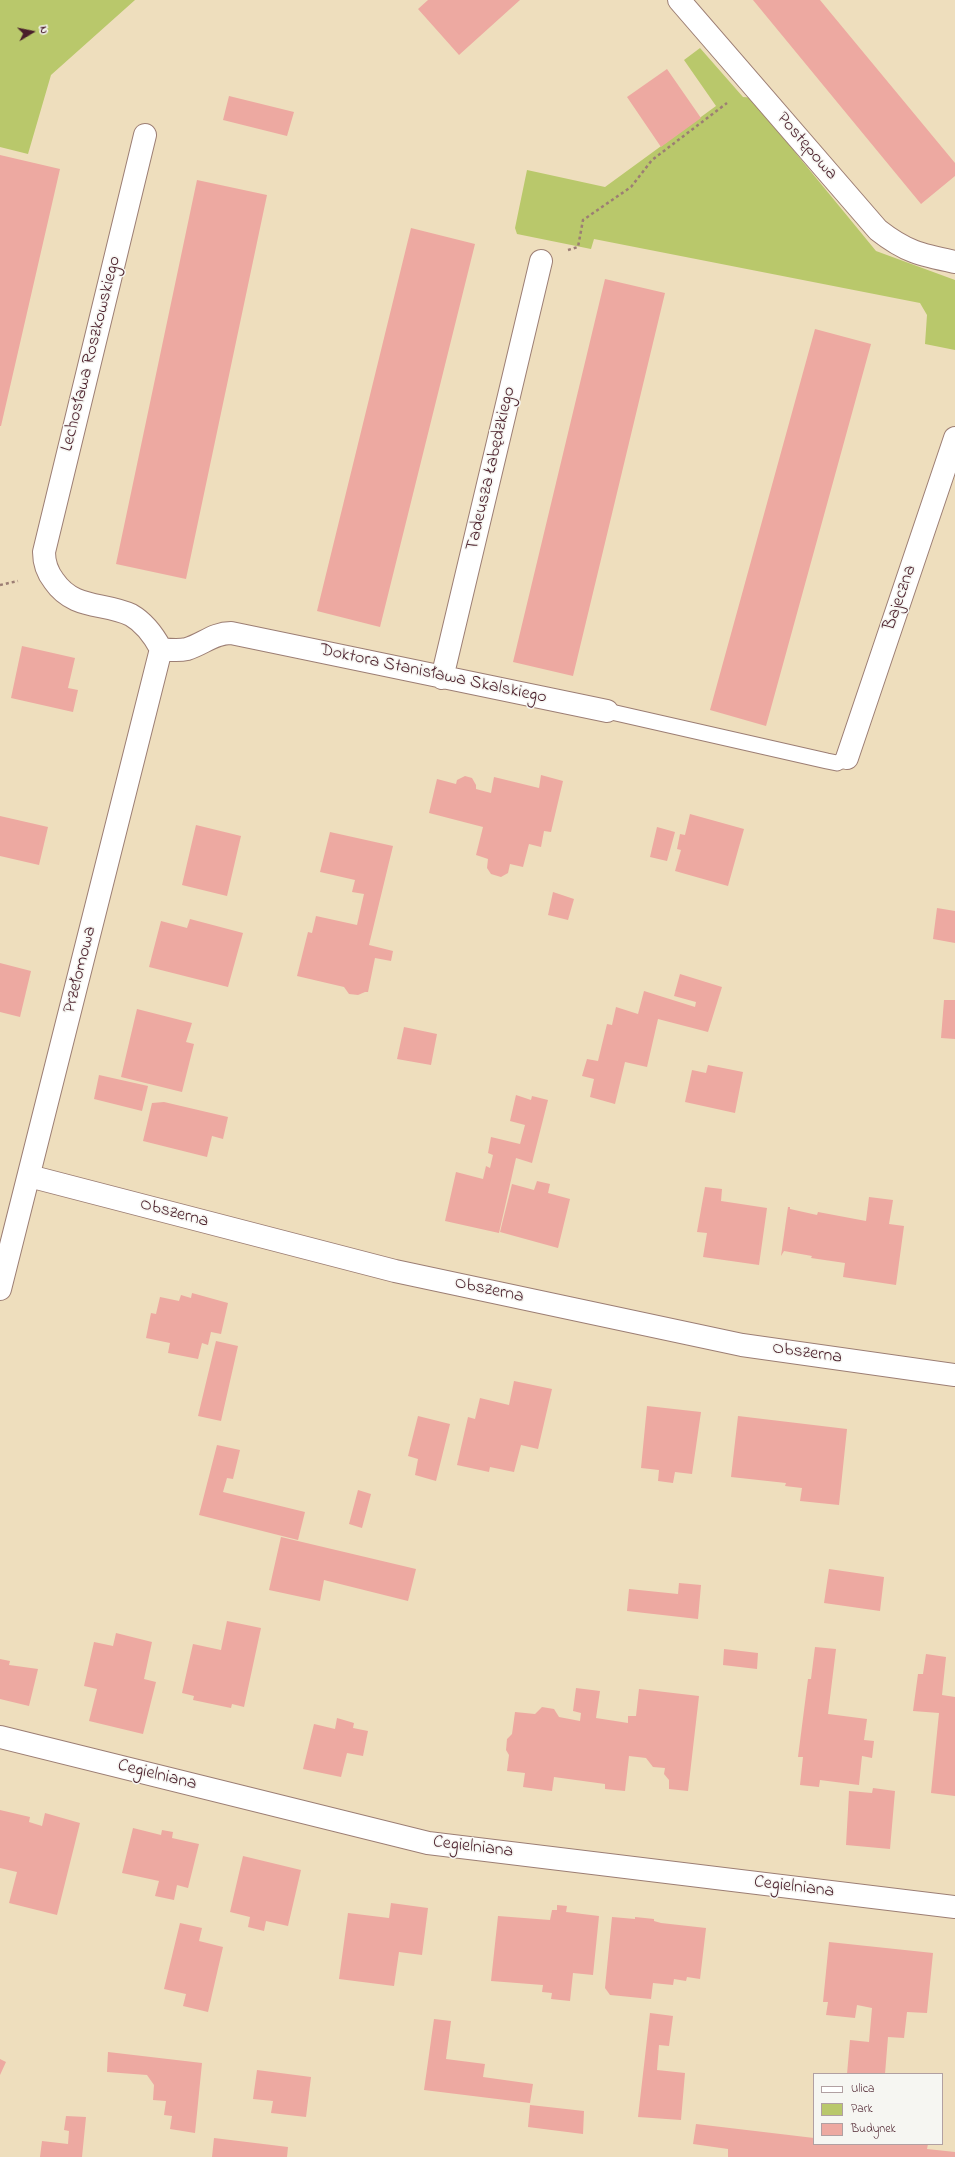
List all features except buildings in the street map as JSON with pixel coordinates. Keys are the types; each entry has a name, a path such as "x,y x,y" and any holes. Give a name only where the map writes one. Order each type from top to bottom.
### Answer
{"street":[{"name":"Postępowa","path":"679,0 878,230 896,244 915,253 955,262"},
{"name":"Lechosława Roszkowskiego","path":"145,135 44,552 48,573 65,595 130,615 144,624 153,634 161,650"},
{"name":"Tadeusza Łabędzkiego","path":"442,678 541,260"},
{"name":"Bajeczna","path":"847,758 955,438"},
{"name":"Doktora Stanisława Skalskiego","path":"161,650 176,651 187,649 221,633 231,633 442,678 607,711"},
{"name":"Przełomowa","path":"0,1289 161,650"},
{"name":"Obszerna","path":"29,1176 403,1273 742,1345 955,1375"},
{"name":"Cegielniana","path":"0,1737 428,1843 955,1907"}],"lane":[{"name":"Doktora Stanisława Skalskiego","path":"607,711 837,763 847,758"}],"path":[{"path":"541,260 578,247 583,220 631,187 652,160 721,107 753,86"}],"green space":[{"path":"0,0 135,0 51,75 28,154 0,147"},
{"path":"700,48 743,97 755,98 793,141 794,151 876,251 955,280 955,350 925,344 927,315 920,303 594,239 591,249 517,234 515,228 527,170 605,187 716,106 684,60"}]}
